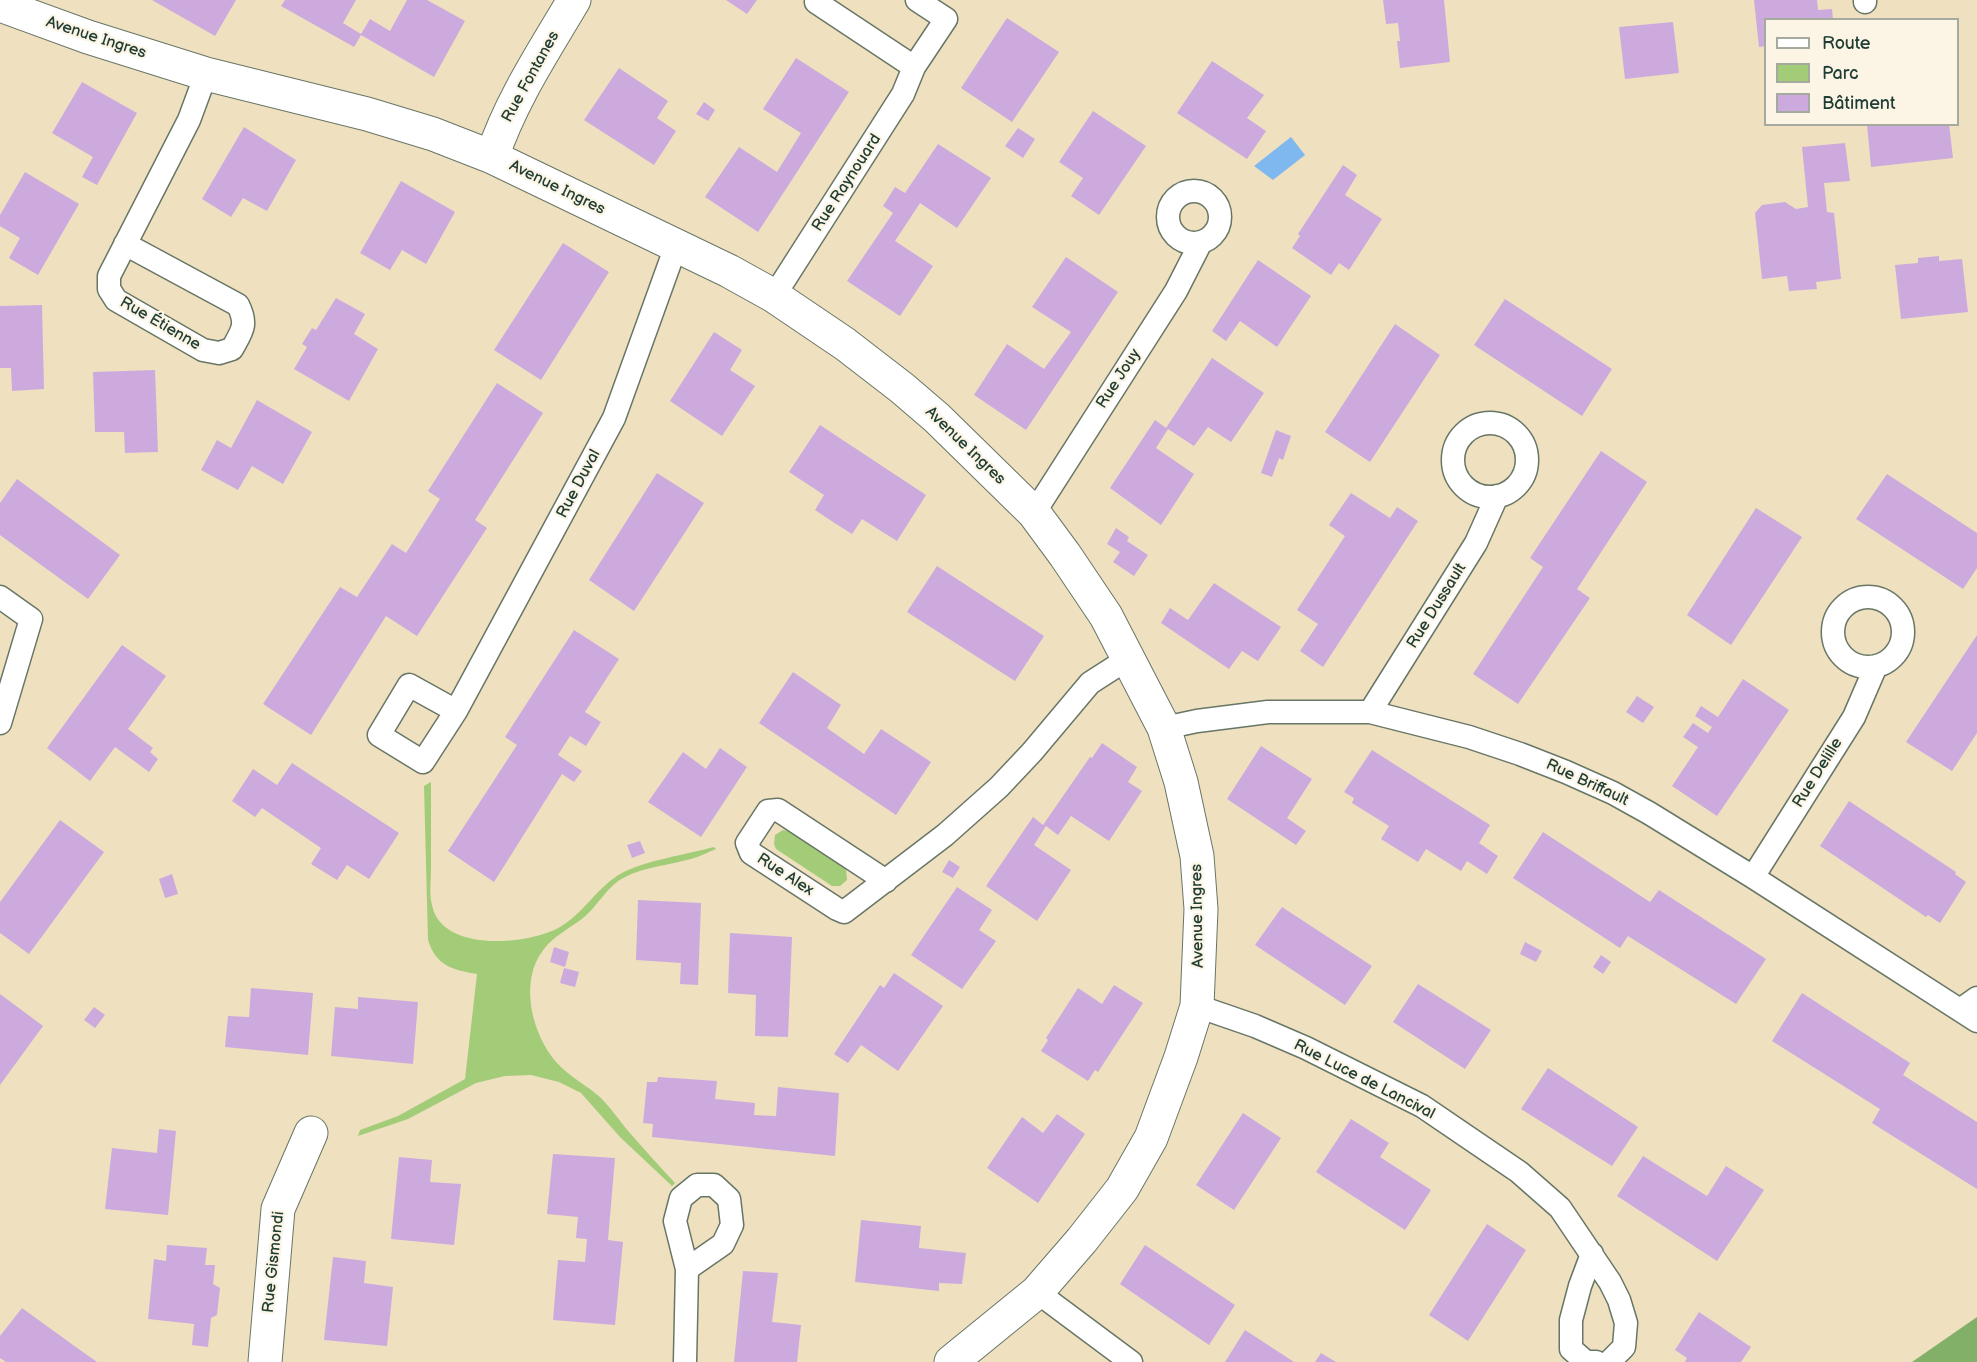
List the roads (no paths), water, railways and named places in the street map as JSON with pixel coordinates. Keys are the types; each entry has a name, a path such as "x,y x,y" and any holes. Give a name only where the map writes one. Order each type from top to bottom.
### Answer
{"street":[{"name":"Rue Fontanes","path":"492,157 517,97 574,0"},
{"name":"Avenue Ingres","path":"5,4 88,37 206,74 367,114 433,134 492,157 774,296 845,344 937,418 1034,513 1065,555 1106,616 1129,658 1164,728 1181,782 1197,856 1202,909 1197,1006 1181,1057 1150,1138 1122,1189 1037,1292 951,1362"},
{"name":"Rue Gismondi","path":"264,1362 278,1209 311,1133"}],"lane":[{"path":"818,0 816,2 914,67"},
{"name":"Rue Raynouard","path":"774,296 903,94 914,67 946,19 918,0"},
{"name":"Rue Étienne","path":"125,244 238,305 243,315 244,328 232,349 219,353 204,350 116,300 109,289 109,276 125,244 189,120 206,74"},
{"name":"Rue Jouy","path":"1034,513 1176,291 1200,242"},
{"name":"Rue Duval","path":"456,711 614,418 676,246"},
{"name":"Rue Dussault","path":"1370,712 1476,543 1497,496"},
{"path":"0,597 32,619 6,678 0,723"},
{"name":"Rue Alex","path":"886,881 778,810 768,811 747,843 751,853 844,912 886,881 945,835 999,788 1090,683 1129,658"},
{"name":"Rue Delille","path":"1753,877 1854,717 1876,666"},
{"name":"Rue Briffault","path":"1164,728 1197,721 1268,712 1370,712 1469,736 1566,772 1649,813 1971,1010"},
{"name":"Rue Luce de Lancival","path":"1197,1006 1255,1026 1306,1048 1422,1106 1519,1172 1560,1208 1611,1282 1626,1323 1624,1347 1609,1362"},
{"path":"1592,1254 1571,1320 1571,1349 1586,1362 1596,1362"},
{"path":"685,1362 687,1269"},
{"path":"1037,1292 1131,1362"}],"water":[{"path":"1291,137 1305,155 1273,180 1254,166"}]}
